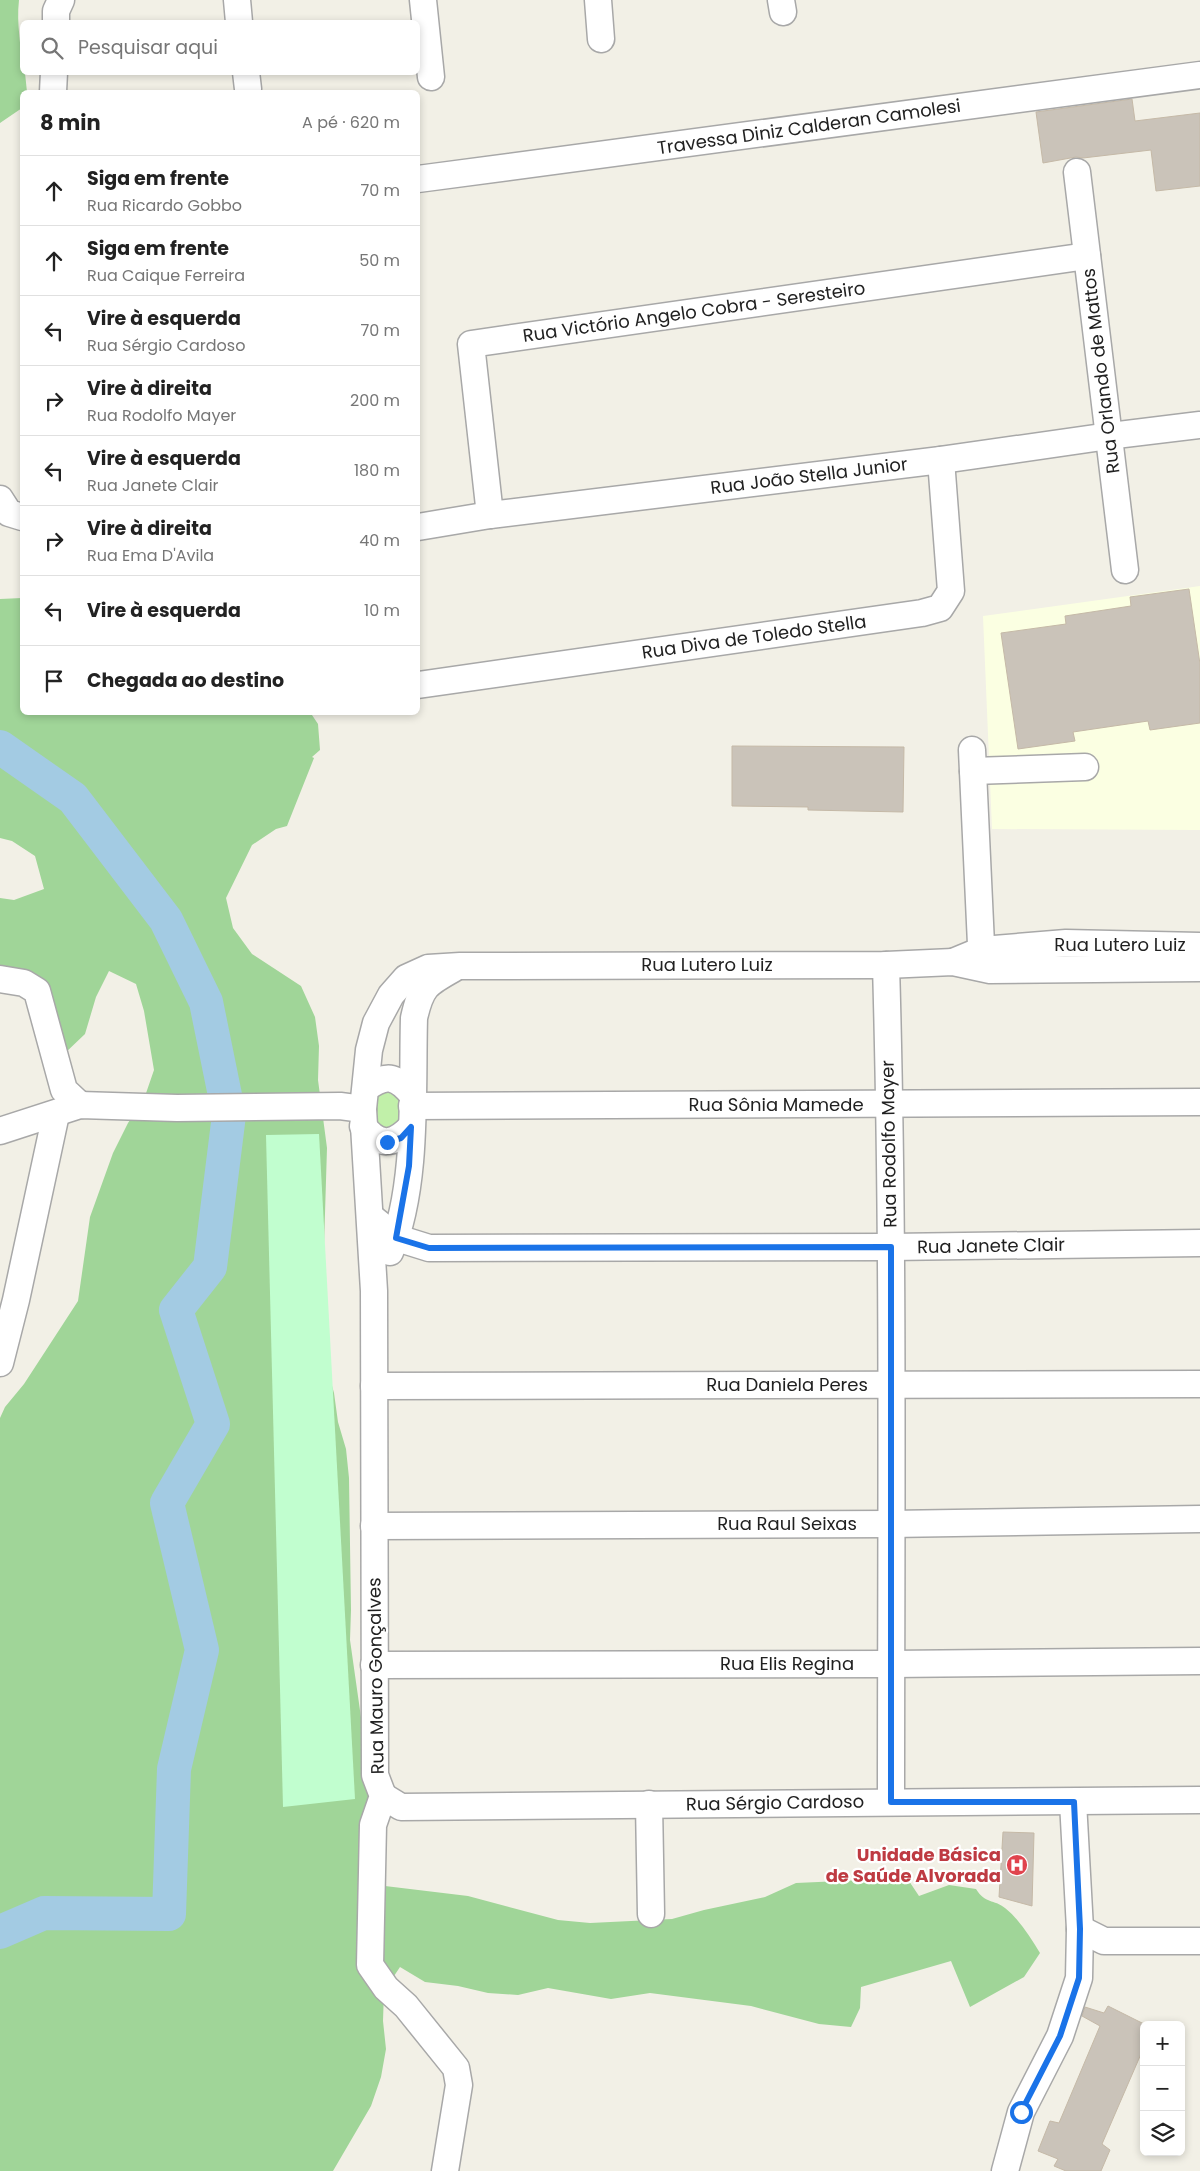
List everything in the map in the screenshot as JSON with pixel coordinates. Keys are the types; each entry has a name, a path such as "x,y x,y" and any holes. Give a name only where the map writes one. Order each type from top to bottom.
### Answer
{"street":[{"path":"56,20 56,11 61,0"},
{"path":"236,0 240,20"},
{"path":"423,0 431,76"},
{"path":"598,0 601,39"},
{"path":"53,90 54,75"},
{"name":"Travessa Diniz Calderan Camolesi","path":"420,179 1200,75"},
{"name":"Rua Orlando de Mattos","path":"1077,172 1125,570"},
{"name":"Rua Victório Angelo Cobra - Seresteiro","path":"490,516 471,344 1087,256"},
{"name":"Rua João Stella Junior","path":"420,527 490,516 941,460 1200,425"},
{"name":"Rua Diva de Toledo Stella","path":"420,685 922,613 940,608 951,591 941,460"},
{"path":"0,499 9,513 20,516"},
{"path":"982,960 973,761 1085,767"},
{"name":"Rua Lutero Luiz","path":"982,960 1066,943 1200,946"},
{"name":"Rua Lutero Luiz","path":"364,1107 368,1050 376,1023 391,995 406,978 428,968 460,966 886,965 982,960 1200,968"},
{"name":"Rua Rodolfo Mayer","path":"886,965 890,1104 891,1247 891,1802"},
{"path":"374,1291 396,1238 409,1166 414,1018 418,997 430,982 460,966"},
{"path":"0,979 24,983 37,992 68,1109 8,1302 0,1363"},
{"path":"390,1078 402,1083 412,1109 401,1138 387,1142 371,1136 364,1107 377,1080 390,1078"},
{"name":"Rua Sônia Mamede","path":"412,1109 1200,1102"},
{"path":"0,1131 68,1109 364,1107"},
{"name":"Rua Mauro Gonçalves","path":"364,1107 374,1291 374,1776 383,1796 373,1825 370,1965 386,1988 406,2006 456,2068 458,2085 445,2171"},
{"name":"Rua Janete Clair","path":"371,1217 396,1238 429,1248 891,1247 1200,1243"},
{"name":"Rua Daniela Peres","path":"374,1386 1200,1384"},
{"name":"Rua Raul Seixas","path":"374,1526 890,1524 1200,1519"},
{"name":"Rua Elis Regina","path":"374,1665 891,1664 1200,1661"},
{"name":"Rua Sérgio Cardoso","path":"383,1796 401,1807 1200,1800"},
{"path":"1005,2171 1021,2112 1060,2036 1079,1978 1080,1929 1074,1802"},
{"path":"649,1804 651,1914"},
{"path":"1080,1929 1104,1941 1200,1941"}],"shaded area":[{"path":"1200,586 1200,830 992,829 983,616"}],"green space":[{"path":"0,0 19,0 20,75 25,75 27,90 20,90 20,109 0,123"},
{"path":"20,598 20,715 312,715 318,724 320,750 312,757 314,758 287,826 276,829 252,845 226,898 233,928 252,954 301,986 315,1017 319,1046 318,1080 327,1148 324,1246 325,1361 334,1393 338,1422 346,1449 349,1478 350,1640 385,1886 468,1896 558,1920 590,1923 672,1919 765,1897 796,1883 907,1878 919,1896 949,1885 976,1889 986,1899 1005,1908 1020,1923 1040,1953 1024,1977 970,2007 951,1961 861,1987 860,2008 851,2027 819,2024 751,2006 650,1993 611,1999 548,1988 518,1995 488,1993 458,1986 425,1982 400,1967 384,1991 383,2021 386,2049 381,2077 371,2106 333,2171 0,2171 0,1418 5,1407 24,1384 78,1301 90,1217 113,1153 128,1123 144,1099 154,1070 144,1011 136,984 109,971 96,997 85,1034 63,1055 34,1005 0,982 0,898 14,900 44,889 35,856 12,841 0,838 0,599"},
{"path":"382,1088 400,1097 403,1115 396,1131 373,1125 375,1095"},
{"path":"319,1134 355,1799 283,1807 266,1135"}],"building":[{"path":"1132,99 1135,121 1200,113 1200,186 1156,191 1151,150 1083,158 1076,157 1043,163 1036,112"},
{"path":"1189,589 1200,664 1200,723 1150,730 1148,721 1073,732 1075,741 1018,749 1001,633 1066,624 1065,616 1131,606 1130,597"},
{"path":"732,746 904,747 903,812 808,810 808,807 732,806"},
{"name":"Unidade Básica de Saúde Alvorada","path":"1003,1832 1034,1833 1032,1906 999,1897"},
{"path":"1108,2006 1140,2022 1140,2056 1102,2144 1110,2150 1101,2171 1066,2171 1054,2166 1058,2159 1038,2151 1050,2121 1059,2123 1100,2026 1082,2016 1085,2007 1104,2013"}],"waterway":[{"path":"0,747 73,798 166,920 206,1002 229,1115 210,1267 176,1310 213,1424 167,1503 202,1650 174,1769 169,1914 44,1913 0,1932"}],"place":[{"name":"Unidade Básica de Saúde Alvorada","path":"1017,1865"}],"route":[{"path":"387,1142 401,1138 411,1127 409,1166 396,1238 429,1248 891,1247 891,1802 1074,1802 1078,1920 1080,1929 1079,1978 1060,2036 1021,2112"}]}
